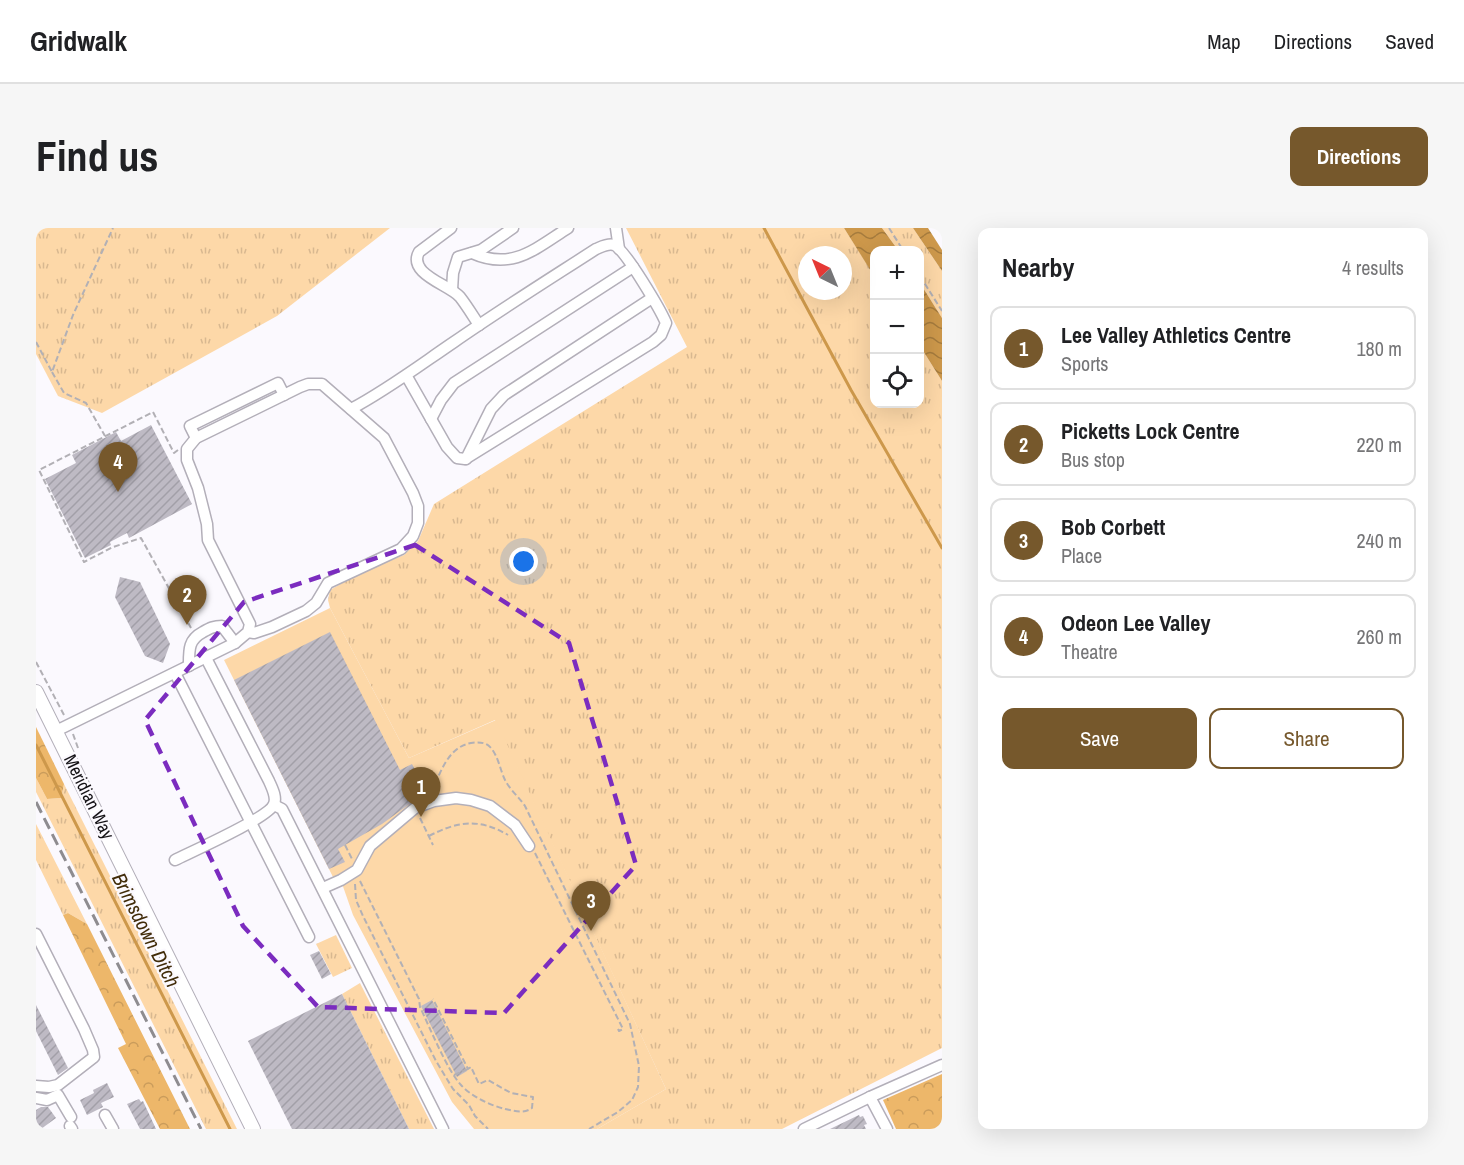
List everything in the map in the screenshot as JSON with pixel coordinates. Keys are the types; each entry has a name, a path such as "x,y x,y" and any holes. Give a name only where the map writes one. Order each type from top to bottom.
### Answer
{"main road":[{"name":"Meridian Way","path":"36,692 253,1129"}],"street":[{"path":"452,228 424,248 417,256 417,262 426,274 460,297 478,325"},
{"path":"452,290 453,273 458,257 481,250 513,228"},
{"path":"472,254 482,258 508,261 568,228"},
{"path":"616,228 619,249"},
{"path":"351,409 378,395 405,375 478,325 606,244 614,245 619,249 633,267 666,323 661,335 653,342 465,459 457,458 447,447 405,375"},
{"path":"431,419 441,400 454,383 633,267"},
{"path":"465,459 491,410 504,395 652,298"},
{"path":"56,731 235,644 248,632 250,624 208,540 207,524 198,488 187,460 187,449 196,438 284,395 308,384 322,384 384,438 418,506 416,530 401,549 328,583 316,603 306,611 272,627 254,633 248,632"},
{"path":"189,666 190,642 195,636 215,626 222,626 235,644"},
{"path":"175,860 250,822 274,806 275,798 269,781 206,658"},
{"path":"175,673 309,938"},
{"path":"323,888 357,870 370,846 415,808 434,801 456,798 490,806 515,825 529,846"},
{"path":"274,806 282,809 443,1129"},
{"path":"36,934 84,1029 94,1057 58,1085 36,1086"},
{"path":"804,1129 818,1126 870,1096 942,1065"},
{"path":"36,1098 46,1100 58,1095 71,1124"},
{"path":"870,1096 887,1129"}],"path":[{"path":"52,372 73,315 113,228"},
{"path":"889,228 900,246"},
{"path":"924,282 942,311"},
{"path":"36,342 64,393 86,403 105,436"},
{"path":"195,636 141,538 113,547 84,562 39,470 153,412 174,453 196,438"},
{"path":"36,662 61,707"},
{"path":"428,800 450,755 466,744 481,742 487,744 492,750 505,779 525,806 630,1024 639,1066 638,1087 632,1100 618,1112 589,1129"},
{"path":"418,813 433,845"},
{"path":"429,836 452,825 476,823 496,828 511,837"},
{"path":"529,846 531,845 623,1029 619,1031 618,1029"},
{"path":"433,999 479,1084 488,1080 511,1093 532,1097 530,1110 520,1112 490,1104 467,1091 454,1075 420,1007 419,999 357,880 357,900 363,916 436,1061 453,1089 488,1129"},
{"path":"454,1075 470,1067"}],"highlighted area":[{"path":"415,545 569,643 636,865 504,1013 318,1007 243,926 145,720 244,602"}],"green space":[{"path":"36,228 390,228 277,316 102,413 58,396 36,354"},
{"path":"626,228 844,228 870,269 870,408 924,408 924,352 942,381 942,1048 782,1129 597,1129 666,1089 495,720 409,758 330,608 328,600 330,590 360,573 404,555 418,541 434,504 687,347"},
{"path":"882,228 913,228 942,271 942,318 924,289 924,246 895,246"},
{"path":"330,608 409,758 496,720 666,1089 597,1129 474,1129 452,1102 353,915 339,875 333,877 224,660"},
{"path":"36,727 64,784 61,798 47,799 36,778"},
{"path":"36,778 47,799 61,798 64,784 237,1129 206,1129 36,792"},
{"path":"36,824 87,924 68,913 63,915 36,860"},
{"path":"68,913 87,924 190,1129 160,1129 118,1048 126,1044 63,915"},
{"path":"336,935 352,968 333,977 316,944"},
{"path":"360,983 434,1129 409,1129 342,994"},
{"path":"942,1074 942,1129 896,1129 883,1100"}],"water":[{"path":"844,228 882,228 895,246 870,246 870,270"},
{"path":"913,228 928,228 942,250 942,271"},
{"path":"924,289 942,318 942,381 924,352"}],"building":[{"path":"151,425 192,504 129,538 127,533 110,542 111,545 85,558 45,479 76,463 72,455 116,432 121,441"},
{"path":"120,577 140,582 170,644 163,663 145,656 115,597"},
{"path":"330,632 400,770 412,764 426,790 413,796 415,800 382,824 338,849 345,862 329,869 234,680"},
{"path":"319,951 331,974 322,979 310,955"},
{"path":"342,994 409,1129 292,1129 248,1041"},
{"path":"432,1000 467,1071 457,1077 421,1006"},
{"path":"36,1005 68,1068 58,1075 36,1031"},
{"path":"107,1083 114,1097 101,1103 103,1107 87,1115 80,1100"},
{"path":"139,1099 143,1101 156,1129 140,1129 127,1104"},
{"path":"48,1107 56,1118 41,1129 36,1129 36,1110"},
{"path":"859,1115 863,1116 867,1124 864,1125 866,1129 830,1129"}],"waterway":[{"path":"764,228 851,390 942,548"},
{"name":"Brimsdown Ditch","path":"36,745 230,1129"}],"railway":[{"path":"36,802 201,1129"}],"place":[{"name":"Odeon Lee Valley","path":"118,492"},
{"name":"Picketts Lock Centre","path":"187,625"},
{"name":"Lee Valley Athletics Centre","path":"421,817"},
{"name":"Bob Corbett","path":"591,931"}]}
